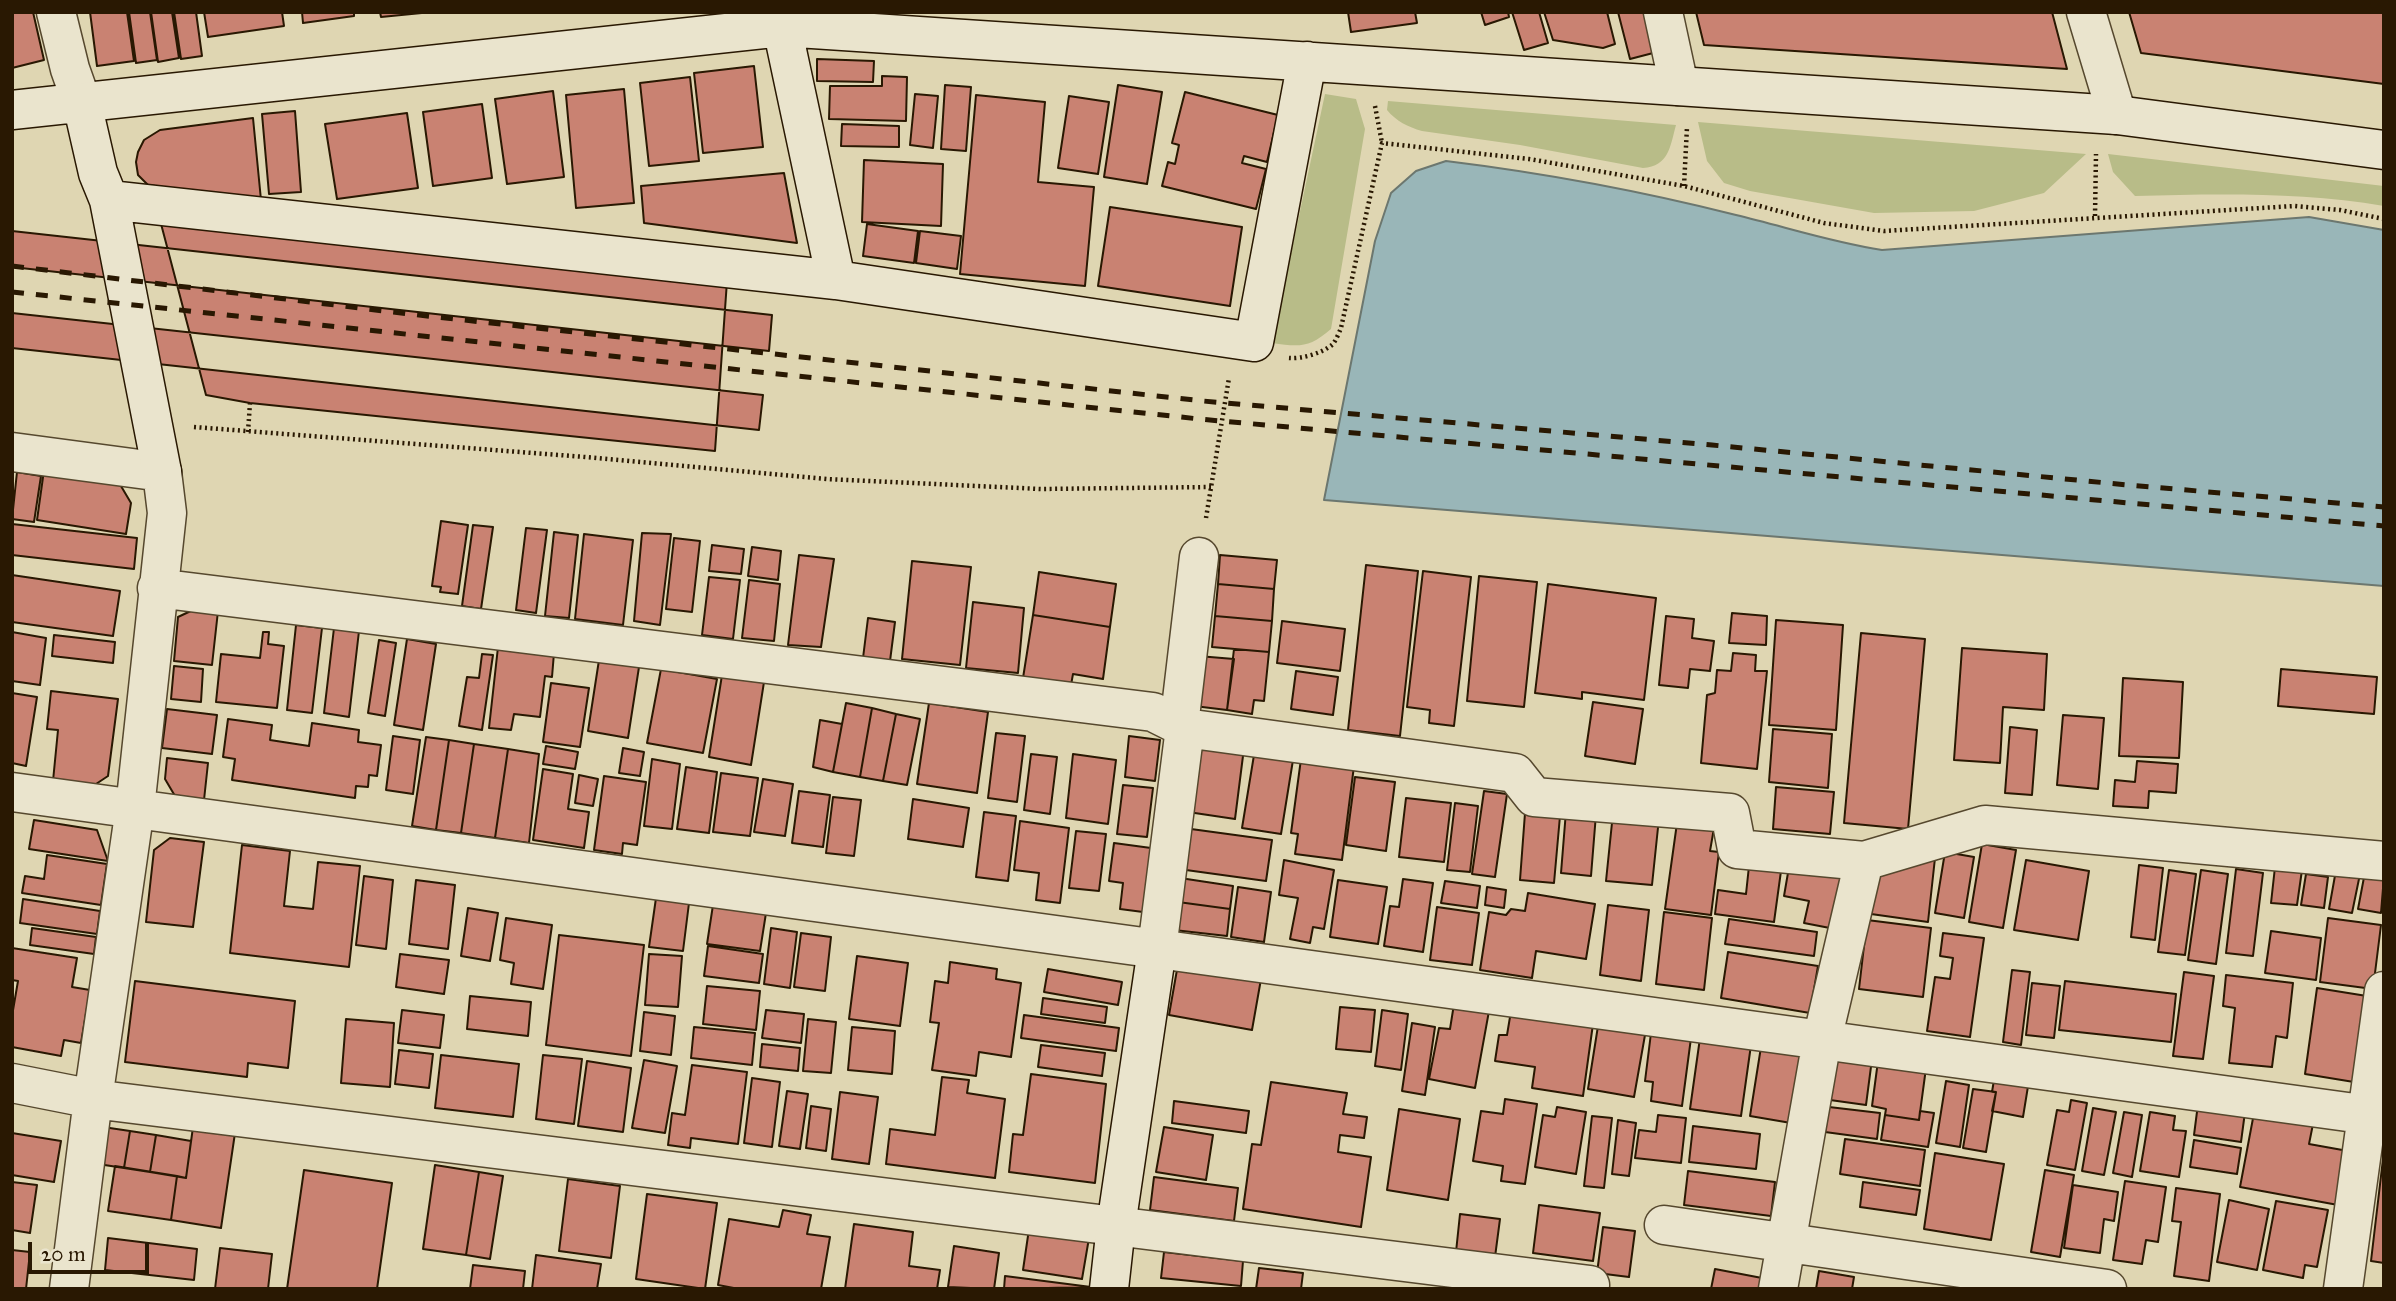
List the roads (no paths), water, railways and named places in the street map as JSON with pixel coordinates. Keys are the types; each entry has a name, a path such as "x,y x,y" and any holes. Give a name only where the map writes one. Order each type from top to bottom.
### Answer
{"street":[{"path":"57,12 98,173 109,200 162,472 167,513 135,808 69,1289"},
{"path":"1663,12 1683,104"},
{"path":"2086,12 2117,115"},
{"path":"780,19 836,280"},
{"path":"12,110 780,19 1307,61 1683,104 2117,115 2384,150"},
{"path":"109,200 836,280 1245,341 1307,61"},
{"path":"12,452 162,472"},
{"path":"1109,1289 1157,949 1199,557"},
{"path":"157,588 1153,712 1182,727 1515,773 1534,797 1730,813 1737,849 1864,861 1985,825 2384,860"},
{"path":"12,792 2375,1116"},
{"path":"1778,1289 1822,1040 1864,861"},
{"path":"2343,1289 2375,1116 2384,991"},
{"path":"12,1083 93,1099 1116,1226 1462,1279 1590,1285"},
{"path":"1664,1225 2106,1289"}],"water":[{"path":"1446,161 1556,177 1628,191 1882,250 2309,217 2384,230 2384,586 1324,500 1375,241 1391,193 1416,171"}],"railway":[{"path":"12,266 409,314 1203,401 2384,507"},
{"path":"12,292 1199,419 2384,526"}]}
